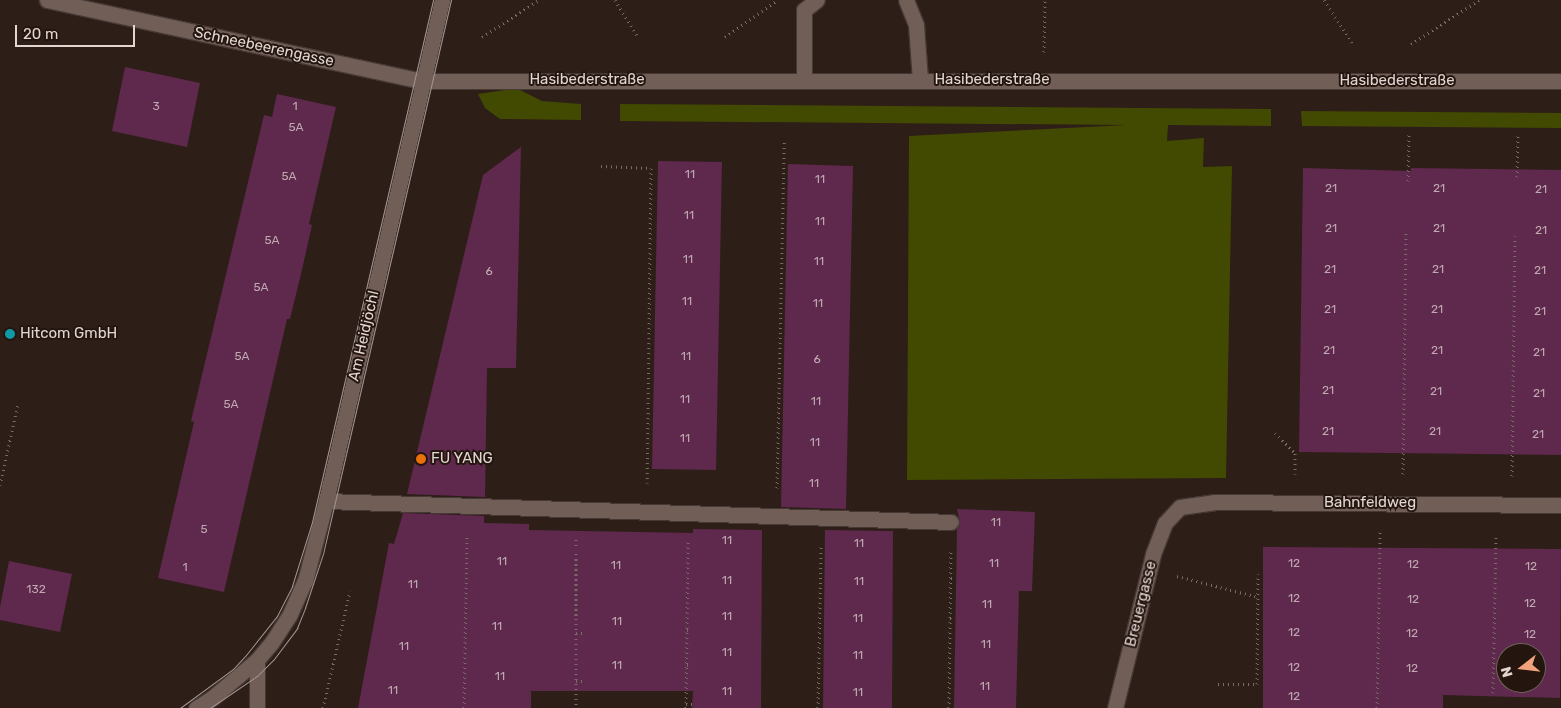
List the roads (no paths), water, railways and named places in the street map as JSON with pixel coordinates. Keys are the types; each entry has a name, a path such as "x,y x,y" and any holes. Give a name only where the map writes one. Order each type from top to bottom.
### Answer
{"street":[{"name":"Schneebeerengasse","path":"47,0 422,81"},
{"name":"Am Heidjöchl","path":"196,708 212,698 257,660 272,642 298,598 305,581 326,501 442,0"},
{"path":"804,80 804,10 817,0"},
{"path":"906,0 916,24 920,80"},
{"name":"Hasibederstraße","path":"422,81 1561,81"},
{"path":"326,501 469,504 951,522"},
{"name":"Bahnfeldweg","path":"1180,507 1214,502 1561,504"},
{"name":"Breuergasse","path":"1115,708 1150,570 1166,523 1180,507"},
{"path":"257,660 257,708"}],"tram line":[{"path":"180,708 233,669 246,655 277,616 292,586 312,522 433,0"},
{"path":"210,708 257,676 274,659 297,628 305,608 323,554 451,0"}],"place":[{"name":"Hitcom GmbH","path":"10,334"},
{"name":"FU YANG","path":"421,459"}]}
